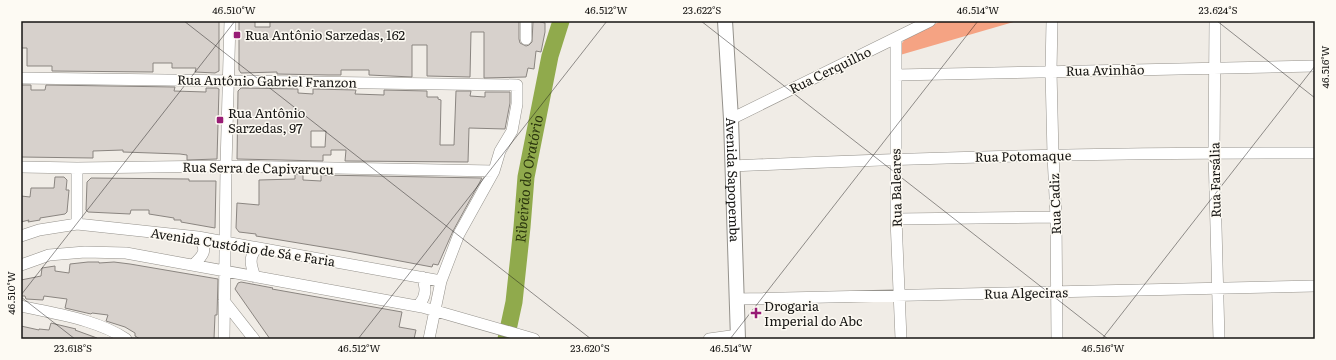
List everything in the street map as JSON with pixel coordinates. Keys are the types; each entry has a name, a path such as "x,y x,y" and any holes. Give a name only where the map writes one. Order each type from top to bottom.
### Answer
{"main road":[{"name":"Avenida Sapopemba","path":"725,21 731,120 738,337"}],"street":[{"path":"224,339 226,166 230,21"},
{"path":"526,21 526,39"},
{"name":"Rua Cerquilho","path":"731,120 930,21"},
{"name":"Rua Cadiz","path":"1052,21 1057,339"},
{"name":"Rua Farsália","path":"1215,21 1216,68 1214,152 1219,339"},
{"name":"Rua Baleares","path":"896,38 896,219 901,339"},
{"name":"Rua Avinhão","path":"896,75 1315,66"},
{"name":"Rua Antônio Gabriel Franzon","path":"21,78 515,85 517,104 512,131 500,151 494,172"},
{"name":"Rua Potomaque","path":"732,166 895,158 1214,152 1315,152"},
{"name":"Rua Serra de Capivarucu","path":"21,167 77,168 226,166 494,172"},
{"path":"77,168 77,224"},
{"path":"429,339 440,281 459,234 494,172"},
{"path":"896,219 1056,217"},
{"name":"Avenida Custódio de Sá e Faria","path":"21,236 39,230 77,224 198,237 440,281"},
{"path":"193,265 202,256 203,252 203,245 198,237"},
{"path":"255,277 250,264 251,255 257,248"},
{"name":"Avenida Custódio de Sá e Faria","path":"21,265 49,255 85,252 126,253 417,306 534,339"},
{"path":"417,306 422,301 424,296 425,282 422,277"},
{"name":"Rua Algeciras","path":"737,299 1315,286"},
{"path":"224,301 254,339"},
{"path":"21,306 86,322 120,335 126,339"},
{"path":"709,339 738,337"}],"shaded area":[{"path":"941,21 1017,21 900,55 901,45 907,38"}],"building":[{"path":"21,21 219,21 219,71 215,73 195,72 196,68 172,68 172,63 153,63 153,72 52,71 52,66 27,66 27,48 21,48"},
{"path":"239,21 255,21 255,27 270,27 270,21 519,21 520,43 526,46 532,42 533,21 545,23 545,32 541,52 536,51 534,69 528,68 526,77 484,78 484,32 471,32 470,77 427,76 427,45 412,45 412,77 369,75 369,70 341,70 341,75 277,74 277,72 241,73 239,70"},
{"path":"21,85 31,85 31,90 45,90 46,85 175,87 174,91 206,92 206,88 217,88 219,89 217,159 187,160 187,155 123,152 123,150 93,151 93,158 21,157"},
{"path":"241,88 298,89 298,93 313,94 313,89 356,90 355,94 384,95 384,90 427,91 427,97 438,97 438,99 441,100 440,145 454,145 456,91 471,91 470,96 485,97 485,92 510,92 510,103 505,129 469,128 468,162 345,161 346,150 331,150 331,155 323,155 323,161 237,159 238,91","holes":["311,131 326,131 325,147 311,147"]},
{"path":"295,174 303,174 303,180 321,181 321,175 482,178 453,231 438,265 433,264 432,267 239,232 236,228 237,203 259,205 259,180 295,179"},
{"path":"55,177 64,177 67,180 66,190 69,190 67,212 65,214 40,218 40,220 21,222 21,196 30,197 31,188 54,188"},
{"path":"91,178 189,179 189,181 216,181 215,228 181,222 181,220 174,220 174,218 149,214 149,210 131,210 130,214 88,212 86,210 87,182"},
{"path":"114,262 130,264 218,279 217,315 215,315 214,339 140,339 135,336 135,333 125,327 106,321 108,315 91,314 65,308 67,299 44,296 43,300 26,299 25,296 21,296 21,280 41,276 42,268 55,266 55,271 69,273 70,264"},
{"path":"241,282 273,288 272,289 402,312 399,327 416,330 414,339 270,339 235,289 238,283"},
{"path":"51,323 76,329 75,330 97,338 21,339 21,326 39,330 49,330"}],"waterway":[{"name":"Ribeirão do Oratório","path":"506,339 514,302 526,177 550,56 561,21"}],"place":[{"name":"Rua Antônio Sarzedas, 162","path":"237,35"},
{"name":"Rua Antônio Sarzedas, 97","path":"220,120"},
{"name":"Drogaria Imperial do Abc","path":"756,313"}]}
